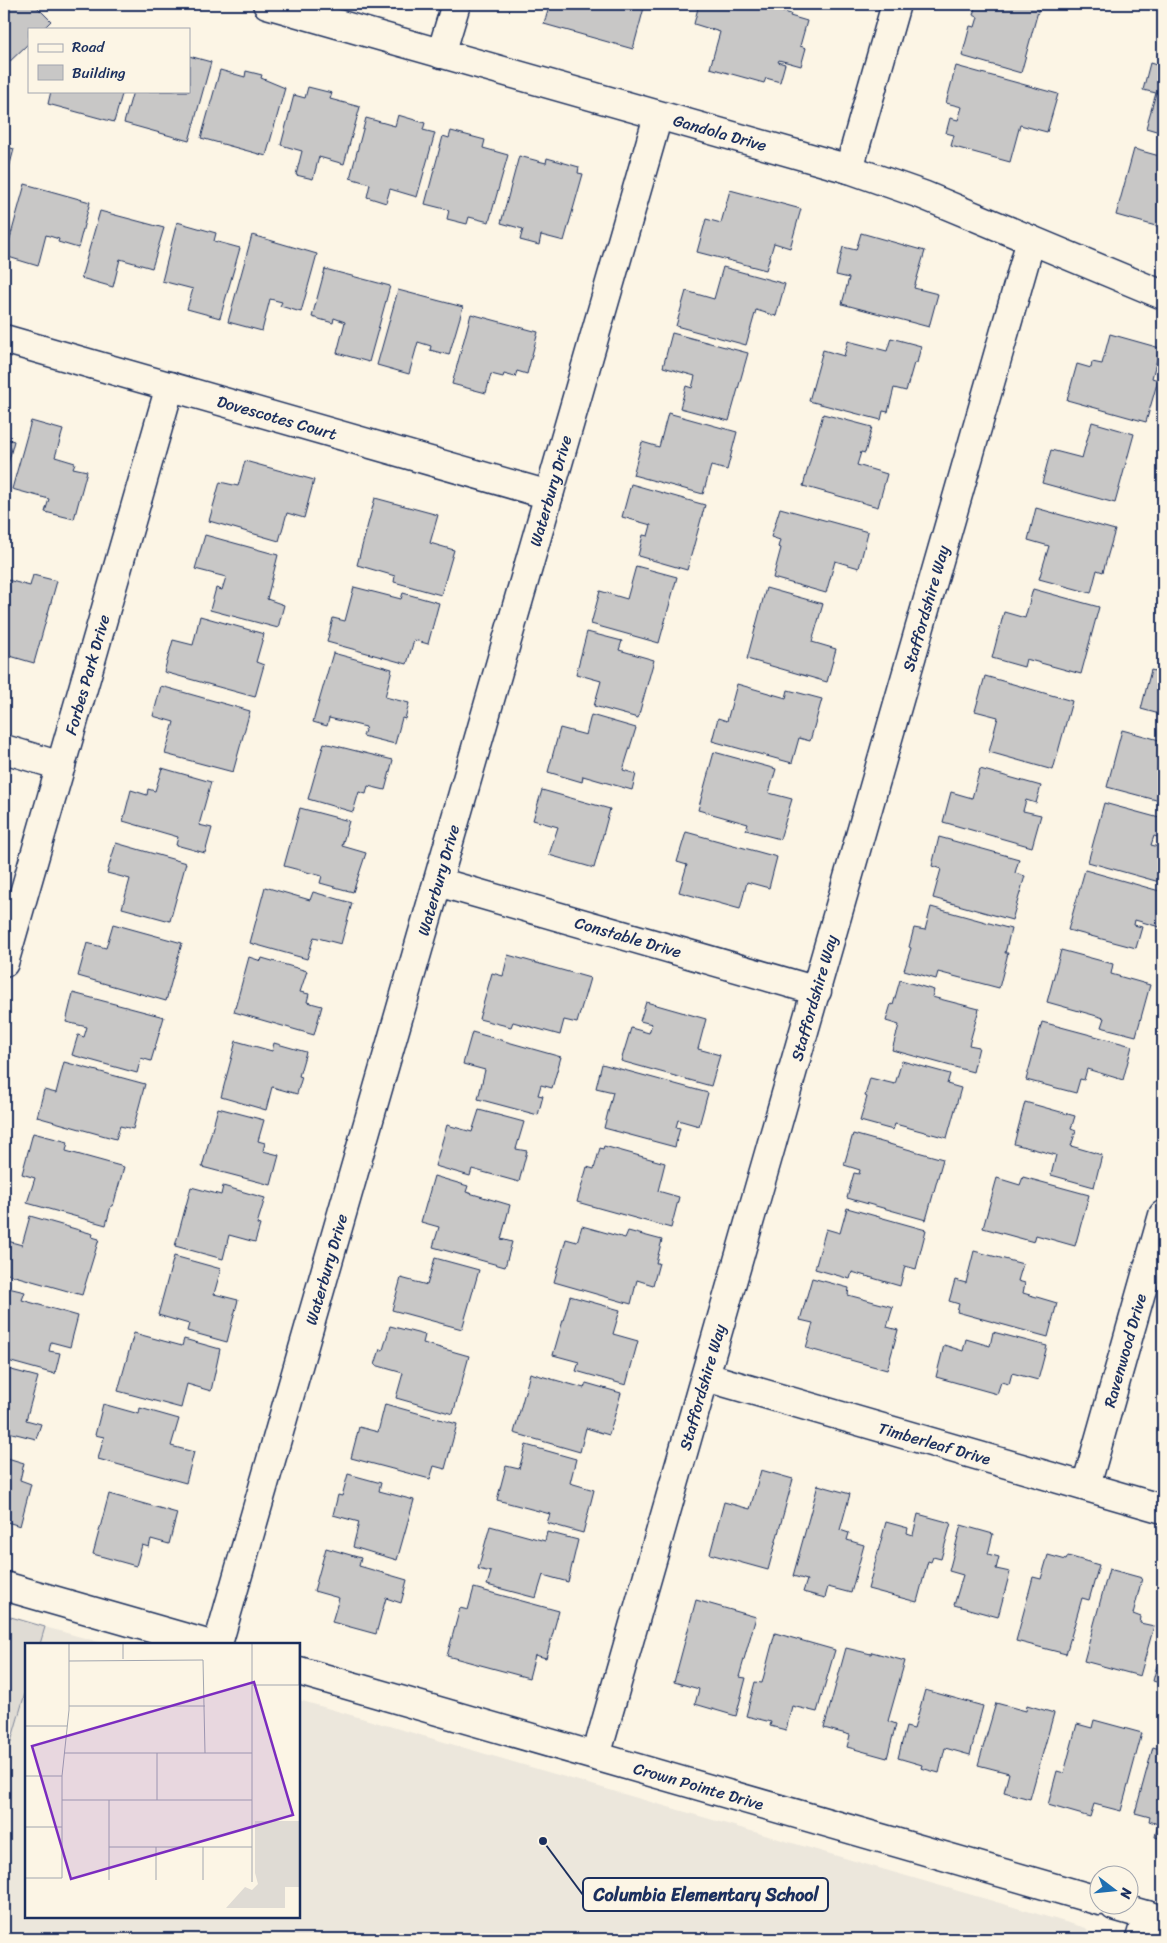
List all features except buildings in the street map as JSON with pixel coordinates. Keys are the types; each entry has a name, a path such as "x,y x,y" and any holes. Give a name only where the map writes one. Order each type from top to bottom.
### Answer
{"street":[{"name":"Gandola Drive","path":"267,4 849,169 923,195 1163,295"},
{"path":"441,54 456,4"},
{"path":"849,169 896,4"},
{"name":"Waterbury Drive","path":"218,1643 658,116"},
{"name":"Staffordshire Way","path":"596,1756 1031,240"},
{"name":"Dovescotes Court","path":"4,339 549,496"},
{"name":"Forbes Park Drive","path":"4,963 170,386"},
{"path":"4,749 60,766"},
{"name":"Constable Drive","path":"438,882 817,991"},
{"name":"Ravenwood Drive","path":"1086,1486 1163,1215"},
{"name":"Timberleaf Drive","path":"706,1377 1163,1509"},
{"path":"4,1586 204,1643"},
{"name":"Crown Pointe Drive","path":"300,1671 1090,1898"},
{"path":"1133,1916 1150,1925"}],"shaded area":[{"path":"4,1615 45,1627 40,1643 25,1643 25,1693 4,1766"},
{"path":"45,1627 102,1643 40,1643"},
{"path":"25,1693 25,1918 300,1918 300,1700 1086,1928 1093,1939 4,1939 4,1766"}],"place":[{"name":"Columbia Elementary School","path":"543,1841"}]}
